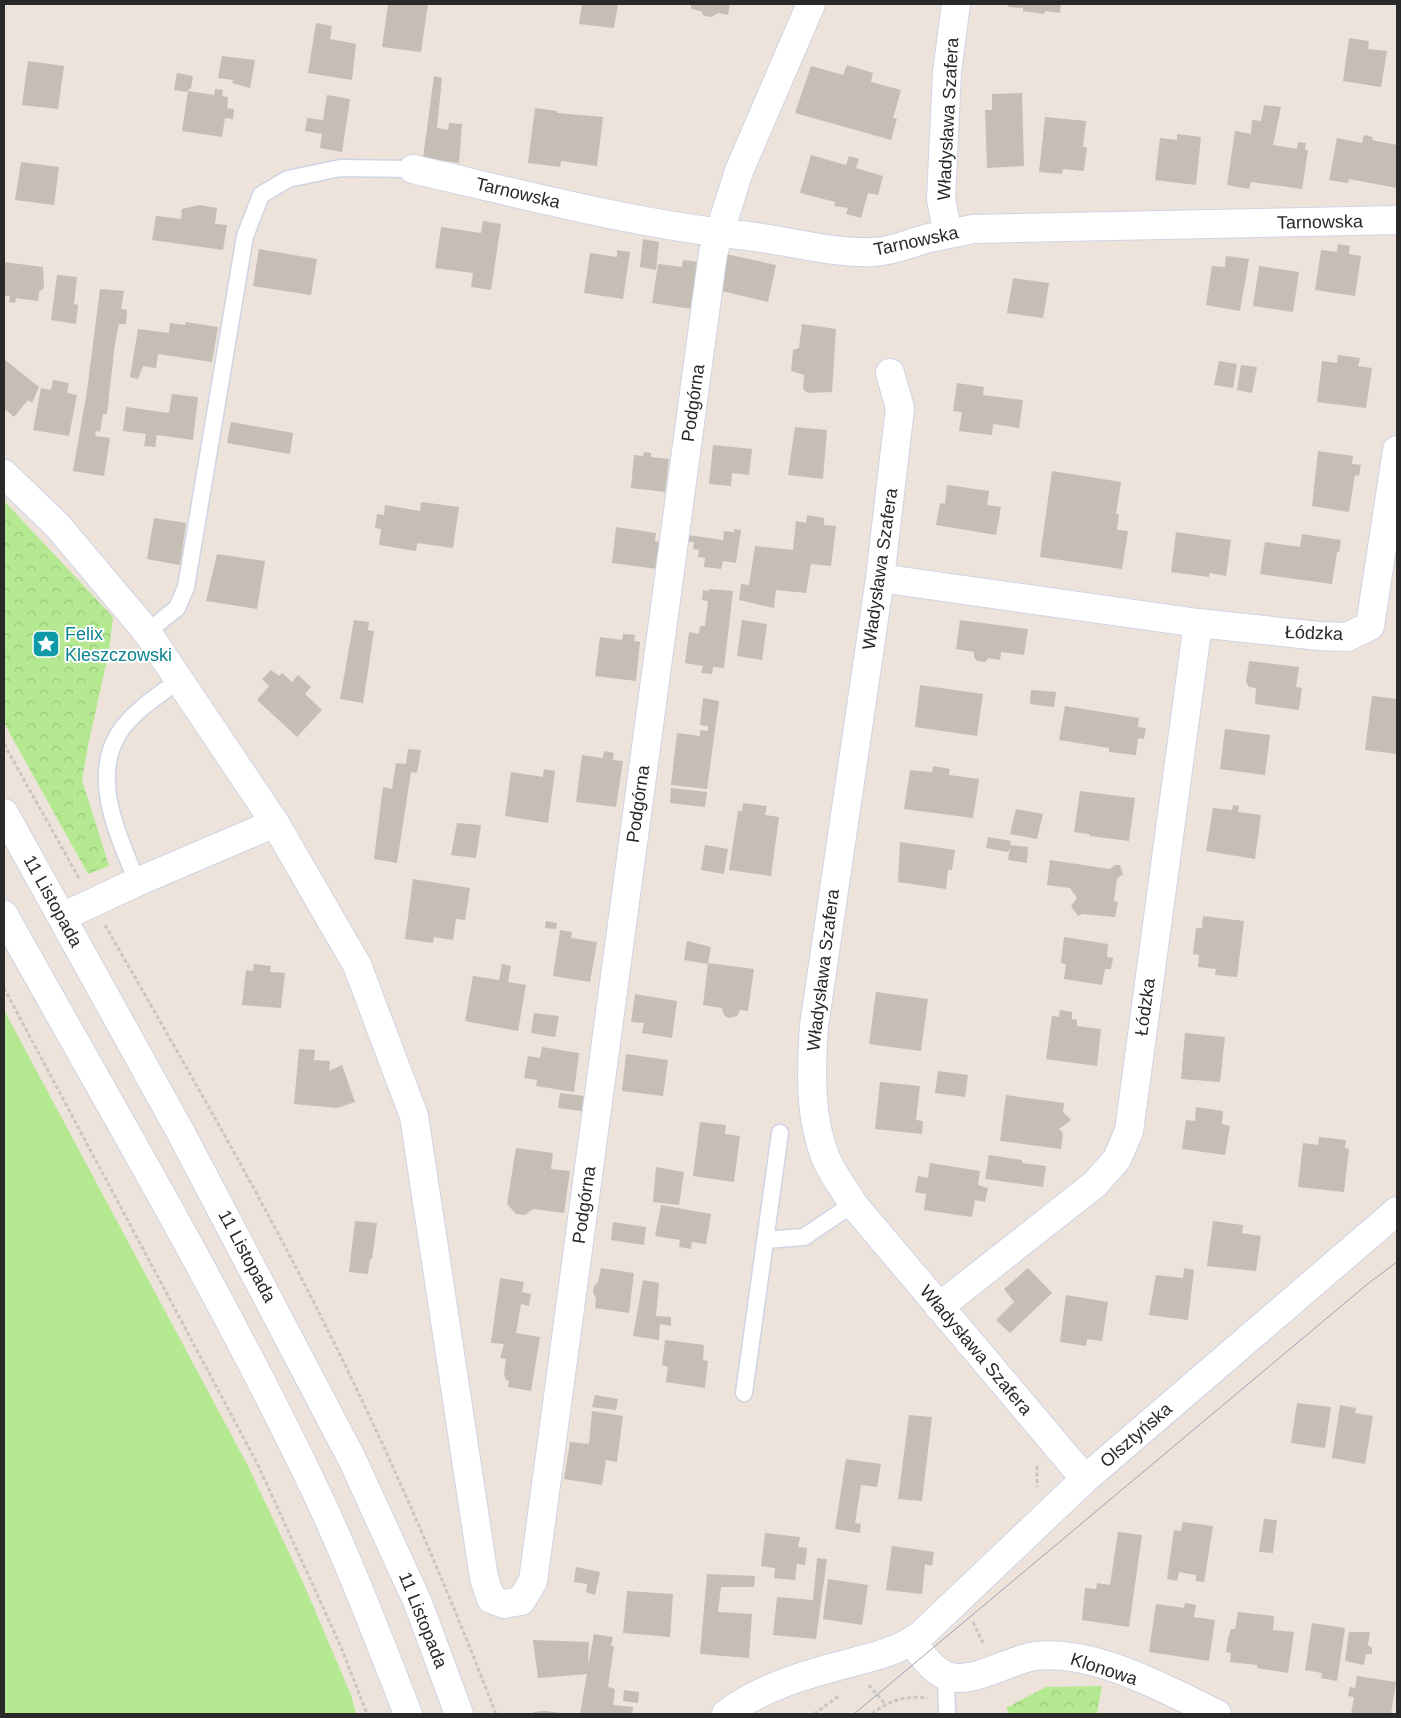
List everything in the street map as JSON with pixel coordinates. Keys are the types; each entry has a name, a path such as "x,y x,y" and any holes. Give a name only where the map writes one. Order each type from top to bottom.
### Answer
{"street":[{"name":"Podgórna","path":"275,823 357,965 414,1116 484,1578 491,1599 504,1604 521,1601 533,1580 708,293 718,234 739,171 811,4"},
{"name":"Władysława Szafera","path":"948,234 941,199 946,72 956,4"},
{"name":"Tarnowska","path":"414,169 563,204 718,234 739,234 842,252 905,247 948,234 973,229 1397,220"},
{"name":"Władysława Szafera","path":"890,373 900,408 880,578 820,988 810,1072 818,1128 827,1160 853,1204 1085,1479"},
{"name":"Łódzka","path":"880,578 1198,623 1319,636 1347,637 1370,626 1397,450"},
{"path":"4,474 57,525 147,632 275,823 137,882 62,917"},
{"name":"Łódzka","path":"939,1307 1095,1184 1117,1159 1129,1131 1198,623"},
{"name":"11 Listopada","path":"4,813 186,1141 352,1459 418,1603 459,1714"},
{"path":"4,915 234,1331 317,1494 380,1638 406,1711"},
{"name":"Olsztyńska","path":"726,1714 768,1689 798,1677 875,1656 912,1642 1085,1479 1397,1211"},
{"path":"912,1642 929,1662 946,1676"},
{"name":"Klonowa","path":"946,1676 960,1678 1034,1656 1064,1656 1109,1666 1217,1714"}],"lane":[{"path":"147,632 177,608 186,587 245,236 260,195 288,179 340,168 414,169"},
{"path":"137,882 108,797 106,774 110,750 120,732 136,714 179,680"},
{"path":"744,1393 780,1133"},
{"path":"765,1240 804,1237 853,1204"},
{"path":"946,1676 947,1714"}],"path":[{"path":"4,744 250,1181 308,1290 421,1526 496,1714"},
{"path":"4,988 258,1465 334,1629 367,1714"}],"green space":[{"path":"4,501 113,617 109,651 82,780 109,866 88,874 4,723"},
{"path":"4,1010 248,1466 302,1580 351,1695 356,1714 4,1714"},
{"path":"1102,1686 1097,1714 1009,1714 1006,1708 1046,1687"}],"building":[{"path":"388,4 428,4 421,52 382,47"},
{"path":"582,4 618,4 614,28 579,24"},
{"path":"691,4 730,4 728,15 718,13 712,17 704,16 701,11 691,9"},
{"path":"1008,4 1061,4 1060,13 1045,11 1044,14 1023,11 1023,8 1008,7"},
{"path":"316,23 332,26 330,39 356,44 352,80 308,73"},
{"path":"1349,38 1369,41 1368,49 1387,51 1381,87 1343,81"},
{"path":"222,56 255,60 250,88 232,83 233,80 218,78"},
{"path":"28,61 64,66 58,109 22,105"},
{"path":"847,65 873,73 871,82 901,90 893,118 897,119 891,140 795,113 811,66 843,75"},
{"path":"177,73 193,76 191,88 186,92 174,90"},
{"path":"434,76 442,78 437,128 448,130 449,123 462,124 459,163 423,158"},
{"path":"215,89 223,90 222,96 228,97 227,108 234,109 233,119 225,118 222,137 182,131 188,91 214,95"},
{"path":"1022,93 1024,166 987,168 985,110 992,110 992,94"},
{"path":"327,95 350,99 342,152 320,148 322,134 305,131 307,118 323,120"},
{"path":"1264,105 1281,107 1273,145 1297,149 1298,142 1306,143 1305,150 1308,150 1302,189 1251,182 1249,189 1227,185 1235,131 1251,134 1252,120 1261,121"},
{"path":"535,108 557,111 557,113 603,117 597,166 561,161 560,167 528,163"},
{"path":"1045,117 1086,121 1083,147 1087,147 1084,171 1063,169 1062,174 1039,172"},
{"path":"1177,134 1201,137 1196,185 1155,180 1160,138 1177,140"},
{"path":"1364,135 1373,137 1372,140 1397,145 1397,188 1349,179 1348,183 1329,180 1337,138 1362,143"},
{"path":"811,155 846,165 849,156 859,159 856,168 883,176 878,195 868,193 861,218 846,214 848,208 834,206 835,202 800,193"},
{"path":"21,162 59,167 54,205 15,200"},
{"path":"199,205 217,208 215,224 227,225 223,250 152,240 156,216 181,219 182,209"},
{"path":"483,221 501,224 491,290 471,287 473,273 435,268 441,227 481,233"},
{"path":"643,239 659,242 656,270 640,267"},
{"path":"1338,244 1350,246 1349,254 1361,256 1355,296 1315,290 1321,250 1337,252"},
{"path":"259,249 317,259 311,295 253,286"},
{"path":"617,250 630,252 623,299 584,293 590,253 617,257"},
{"path":"726,254 776,265 768,302 717,290"},
{"path":"1226,256 1249,259 1240,311 1206,305 1212,266 1225,267"},
{"path":"683,260 699,262 692,309 652,303 658,264 682,267"},
{"path":"4,262 43,267 44,288 39,292 38,301 16,298 15,303 9,302 10,296 4,296"},
{"path":"1259,266 1299,272 1293,312 1253,306"},
{"path":"57,275 77,277 74,304 78,305 76,324 51,320"},
{"path":"1013,278 1049,283 1043,318 1007,313"},
{"path":"100,289 124,291 121,309 127,310 126,324 119,324 115,343 107,414 103,414 100,432 96,431 95,436 110,438 104,476 73,471 87,391"},
{"path":"186,322 218,327 212,362 158,354 156,368 143,366 138,379 130,377 138,329 169,333 170,323 185,325"},
{"path":"802,324 836,329 832,392 808,393 803,389 804,375 791,371 793,350 799,348"},
{"path":"1338,355 1360,358 1358,366 1372,368 1366,408 1317,402 1322,361 1337,363"},
{"path":"4,359 39,387 32,403 28,400 14,417 4,408"},
{"path":"1219,361 1237,364 1233,388 1214,385"},
{"path":"1241,365 1257,367 1252,393 1237,390"},
{"path":"53,380 69,383 67,393 77,395 69,436 33,430 41,388 51,390"},
{"path":"957,383 984,387 983,395 1023,400 1019,428 993,424 992,435 959,431 962,412 953,411"},
{"path":"172,394 198,397 193,440 157,435 155,447 144,446 146,434 123,431 126,407 169,413"},
{"path":"231,422 293,433 290,454 227,443"},
{"path":"795,427 827,430 823,479 788,475"},
{"path":"713,445 752,449 749,475 732,473 731,486 709,484"},
{"path":"1318,451 1353,456 1352,464 1361,465 1359,476 1355,475 1349,512 1312,506"},
{"path":"644,452 651,453 651,457 669,459 665,492 631,488 634,455 643,456"},
{"path":"1052,471 1121,482 1116,514 1119,514 1117,530 1128,531 1122,569 1040,557"},
{"path":"947,485 989,491 987,505 1001,507 996,535 936,525 940,503 945,504"},
{"path":"421,502 459,507 453,548 417,543 416,551 379,545 381,529 375,528 377,514 384,515 385,505 420,511"},
{"path":"807,515 824,518 824,525 836,526 831,566 811,564 806,593 776,590 774,608 739,600 741,584 749,585 755,546 793,550 796,521 806,523"},
{"path":"154,518 186,523 180,565 147,559"},
{"path":"616,527 656,533 655,541 661,542 657,569 612,563"},
{"path":"734,529 741,530 736,563 723,561 721,569 704,567 705,558 698,557 699,550 693,549 694,542 687,541 688,535 723,540 724,531 734,532"},
{"path":"1176,532 1231,540 1226,576 1210,573 1209,577 1171,572"},
{"path":"1302,534 1341,540 1339,552 1337,552 1332,584 1260,574 1265,542 1300,547"},
{"path":"217,554 265,561 257,609 206,601"},
{"path":"709,589 733,591 724,668 713,667 712,674 701,673 703,666 685,663 689,632 699,634 700,626 705,626 708,601 702,600 703,590 709,591"},
{"path":"354,620 369,622 368,630 374,631 363,703 340,699"},
{"path":"742,620 767,624 762,660 737,656"},
{"path":"960,620 1028,629 1024,655 1001,652 1000,660 989,658 985,662 977,661 974,657 974,652 956,649"},
{"path":"623,634 635,635 634,641 640,642 636,681 595,676 600,637 622,640"},
{"path":"1249,661 1299,667 1296,687 1302,688 1299,710 1255,704 1256,688 1249,687 1246,682"},
{"path":"271,670 279,676 282,673 292,682 298,675 311,687 305,694 322,710 297,737 257,700 269,686 262,679"},
{"path":"920,685 983,694 977,736 915,727"},
{"path":"1031,690 1056,692 1054,707 1030,704"},
{"path":"1372,696 1397,699 1397,754 1365,750"},
{"path":"703,698 719,701 707,789 671,785 677,733 700,736 700,730 708,731 708,726 700,725"},
{"path":"1065,706 1139,718 1138,727 1146,728 1144,739 1138,738 1136,755 1109,752 1109,748 1059,740"},
{"path":"1225,729 1270,735 1265,775 1220,769"},
{"path":"408,749 421,750 417,773 411,772 397,863 374,859 383,787 392,789 396,763 406,764"},
{"path":"604,751 614,753 613,760 623,761 616,807 576,802 582,755 603,758"},
{"path":"933,766 950,769 949,775 979,779 973,818 904,809 910,770 932,772"},
{"path":"544,769 555,771 548,823 505,816 511,772 543,777"},
{"path":"671,788 707,792 705,807 670,803"},
{"path":"1080,791 1135,798 1129,841 1074,832"},
{"path":"743,803 767,806 765,815 779,817 771,876 729,870 738,811 742,811"},
{"path":"1233,805 1239,806 1238,812 1261,815 1255,859 1206,851 1213,808 1232,810"},
{"path":"1016,809 1043,814 1037,839 1010,834"},
{"path":"457,823 481,825 476,858 451,855"},
{"path":"988,837 1011,841 1010,845 1028,847 1027,863 1008,860 1010,847 1008,852 986,848"},
{"path":"900,842 955,850 952,870 948,870 946,889 898,882"},
{"path":"705,845 728,849 724,874 701,870"},
{"path":"1050,860 1110,869 1115,865 1120,865 1123,874 1117,879 1114,901 1118,902 1115,917 1082,914 1078,916 1071,906 1077,898 1070,888 1047,885"},
{"path":"413,879 470,888 465,920 456,919 453,940 434,937 433,943 405,939"},
{"path":"1203,916 1244,921 1237,977 1215,975 1216,969 1198,967 1199,955 1193,954 1196,928 1202,928"},
{"path":"546,921 557,923 556,929 545,928"},
{"path":"560,930 572,932 571,938 597,942 590,982 553,976"},
{"path":"1064,937 1108,944 1107,957 1113,958 1111,969 1105,969 1102,985 1064,979 1066,964 1061,963"},
{"path":"687,941 711,947 708,964 684,960"},
{"path":"708,963 754,969 748,1011 740,1010 737,1016 729,1018 724,1015 722,1008 703,1005"},
{"path":"254,964 271,966 270,972 285,973 281,1008 242,1005 246,970 253,971"},
{"path":"502,964 511,966 508,982 526,985 518,1031 465,1021 473,976 499,980"},
{"path":"876,992 928,999 921,1051 869,1044"},
{"path":"635,994 677,1001 672,1038 642,1033 644,1023 631,1022"},
{"path":"1060,1010 1072,1012 1072,1019 1077,1020 1077,1026 1101,1029 1097,1066 1046,1059 1052,1016 1059,1017"},
{"path":"534,1013 559,1016 555,1037 531,1033"},
{"path":"1185,1033 1225,1037 1220,1082 1181,1079"},
{"path":"542,1047 579,1053 574,1092 536,1086 537,1080 524,1078 528,1056 540,1058"},
{"path":"299,1049 315,1050 314,1060 330,1061 329,1071 342,1065 355,1102 337,1108 294,1104"},
{"path":"626,1054 668,1060 663,1096 622,1091"},
{"path":"938,1071 968,1075 965,1097 935,1093"},
{"path":"880,1082 920,1086 916,1120 923,1121 922,1134 875,1129"},
{"path":"560,1093 584,1096 582,1111 558,1108"},
{"path":"1006,1095 1064,1103 1063,1112 1071,1120 1059,1129 1063,1133 1061,1149 1000,1141"},
{"path":"1196,1107 1223,1111 1222,1124 1230,1126 1225,1155 1182,1149 1186,1120 1195,1121"},
{"path":"700,1122 726,1125 725,1134 740,1136 734,1182 693,1176"},
{"path":"1319,1137 1346,1140 1345,1148 1349,1149 1344,1192 1298,1187 1303,1143 1318,1145"},
{"path":"516,1148 553,1153 551,1169 570,1171 564,1213 533,1209 525,1215 516,1214 507,1204"},
{"path":"989,1155 1022,1160 1022,1163 1046,1166 1043,1187 985,1179"},
{"path":"930,1163 980,1171 978,1185 988,1188 985,1202 975,1200 972,1217 924,1210 926,1194 915,1192 918,1176 928,1178"},
{"path":"656,1167 684,1172 679,1205 653,1202"},
{"path":"661,1205 711,1214 706,1244 692,1242 691,1249 679,1247 680,1240 655,1236"},
{"path":"355,1221 377,1223 368,1274 349,1272"},
{"path":"1213,1221 1243,1225 1242,1233 1261,1236 1256,1271 1207,1266"},
{"path":"613,1222 646,1227 644,1245 611,1240"},
{"path":"601,1268 634,1273 629,1313 595,1308 594,1286 598,1282"},
{"path":"1028,1268 1052,1293 1010,1333 996,1320 1014,1302 1004,1289"},
{"path":"1184,1268 1194,1270 1188,1320 1149,1315 1156,1275 1183,1278"},
{"path":"500,1278 524,1282 522,1292 531,1294 529,1306 521,1304 516,1333 540,1337 531,1391 508,1387 509,1381 506,1380 504,1374 506,1359 500,1358 504,1344 491,1343"},
{"path":"643,1280 659,1283 656,1316 671,1317 671,1326 660,1324 659,1340 633,1336"},
{"path":"1066,1295 1108,1302 1102,1341 1087,1339 1086,1346 1060,1342"},
{"path":"665,1340 704,1345 703,1360 708,1361 705,1388 666,1382 668,1367 662,1365"},
{"path":"595,1395 618,1399 616,1410 592,1407"},
{"path":"1297,1403 1331,1407 1325,1448 1291,1443"},
{"path":"1340,1405 1356,1408 1355,1413 1373,1416 1365,1464 1332,1458"},
{"path":"592,1411 623,1416 617,1462 606,1460 602,1485 564,1479 570,1442 589,1444"},
{"path":"909,1415 932,1417 922,1501 898,1499"},
{"path":"846,1459 881,1464 877,1487 861,1485 855,1523 861,1524 860,1533 835,1529"},
{"path":"1264,1519 1277,1520 1273,1553 1259,1552"},
{"path":"1183,1522 1213,1526 1204,1582 1196,1581 1196,1575 1179,1572 1177,1581 1167,1579 1174,1530 1181,1531"},
{"path":"1118,1532 1142,1535 1129,1627 1082,1620 1085,1588 1096,1589 1097,1583 1110,1585"},
{"path":"765,1533 800,1537 798,1547 807,1548 805,1565 797,1564 795,1580 774,1578 775,1568 761,1566"},
{"path":"892,1546 934,1552 932,1566 925,1564 922,1594 886,1590"},
{"path":"817,1558 827,1559 816,1639 773,1635 777,1597 813,1600"},
{"path":"576,1567 600,1572 595,1595 586,1592 587,1584 574,1582"},
{"path":"707,1574 755,1576 754,1587 721,1587 718,1612 752,1614 749,1658 700,1654"},
{"path":"828,1579 868,1585 862,1625 823,1619"},
{"path":"627,1591 673,1594 670,1637 623,1633"},
{"path":"1185,1603 1196,1605 1194,1617 1215,1620 1209,1661 1149,1652 1156,1604 1184,1608"},
{"path":"1238,1612 1274,1616 1273,1630 1294,1632 1288,1673 1257,1668 1257,1665 1230,1662 1231,1653 1226,1652 1228,1638 1231,1629 1235,1629"},
{"path":"1312,1623 1345,1628 1337,1681 1321,1678 1322,1673 1305,1670"},
{"path":"1349,1632 1370,1632 1368,1645 1372,1648 1372,1654 1366,1654 1364,1665 1345,1661"},
{"path":"594,1634 613,1637 611,1646 614,1646 608,1687 615,1689 613,1705 633,1707 632,1714 580,1714 587,1674 538,1678 533,1640 589,1642 588,1666"},
{"path":"1357,1676 1396,1682 1391,1714 1351,1714 1354,1697 1348,1696 1350,1687 1355,1688"},
{"path":"624,1690 639,1692 638,1703 623,1701"},
{"path":"545,1711 561,1714 533,1714 533,1712"}],"tram line":[{"path":"854,1714 1370,1282 1397,1262"}],"place":[{"name":"Felix Kleszczowski","path":"46,644"}]}
